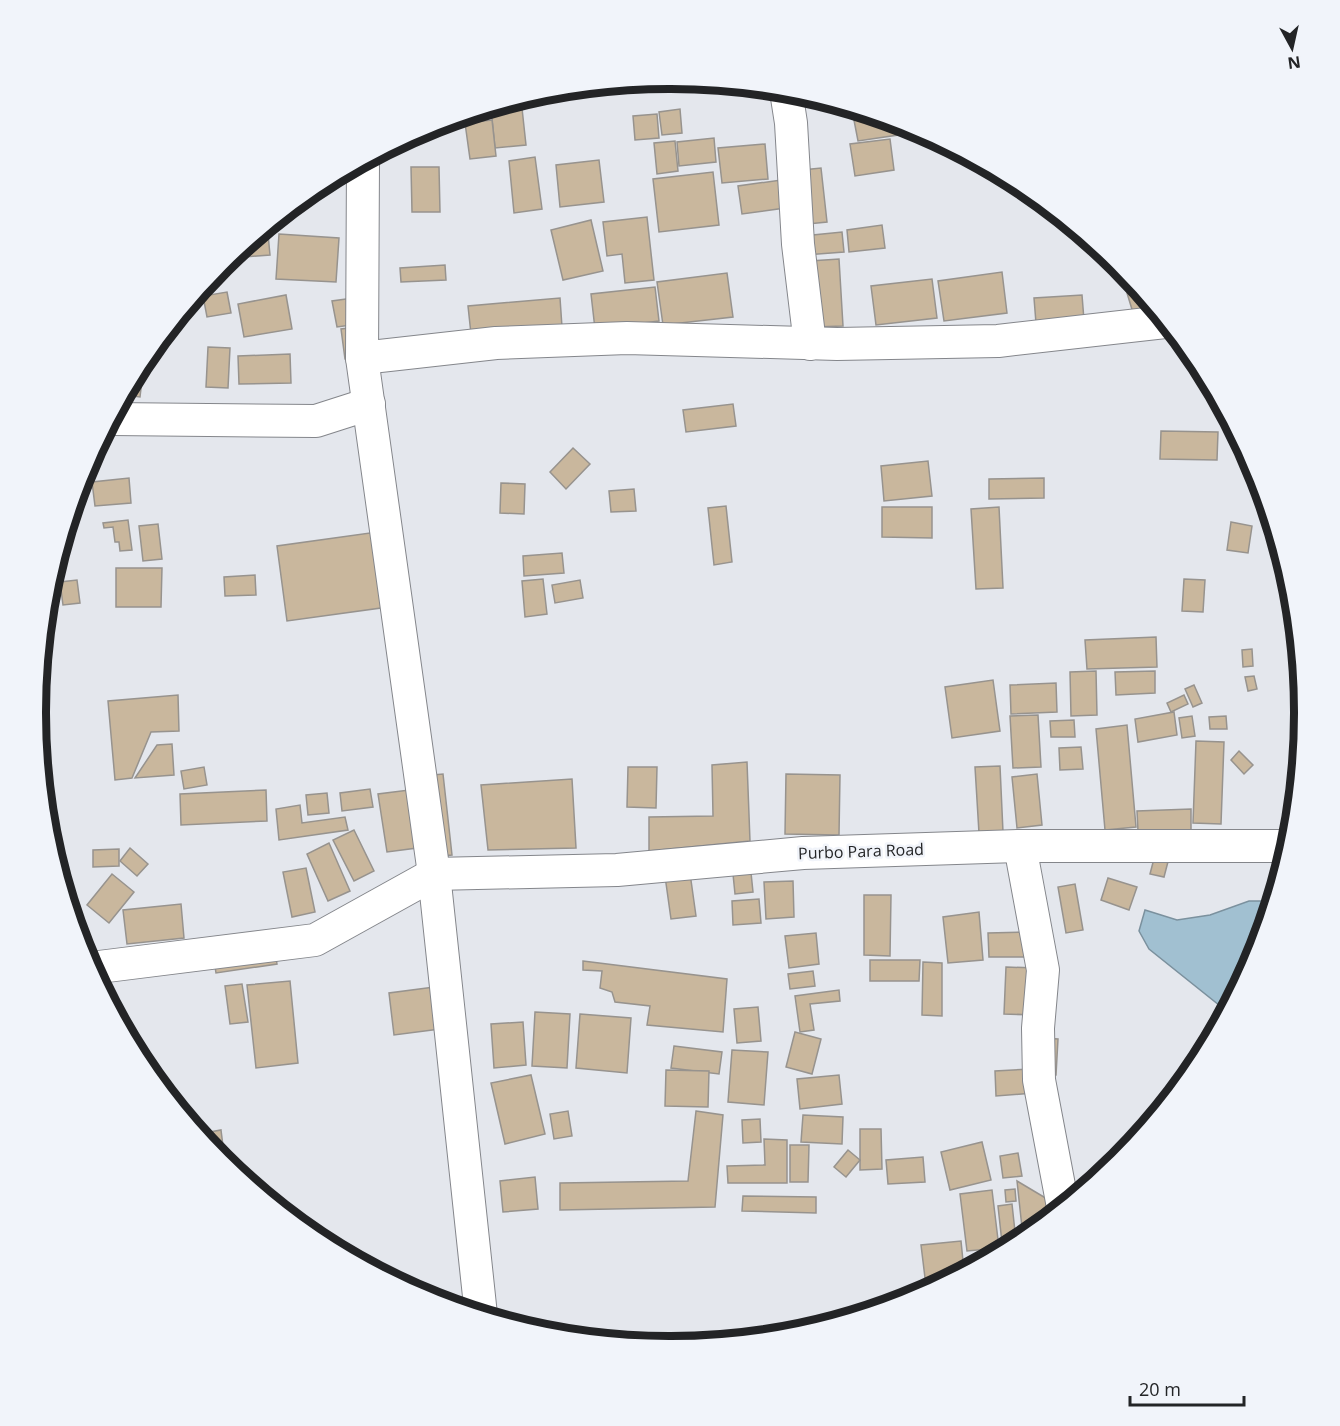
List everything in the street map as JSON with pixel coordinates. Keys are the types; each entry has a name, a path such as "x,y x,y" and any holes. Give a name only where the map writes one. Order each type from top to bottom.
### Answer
{"street":[{"path":"788,100 798,244 810,344"},
{"path":"363,170 362,358 434,874 480,1306"},
{"path":"362,358 496,343 627,338 810,344 998,341 1157,323"},
{"path":"120,419 316,421 369,404"},
{"path":"1020,846 1043,970 1038,1028 1039,1080 1061,1198"},
{"name":"Purbo Para Road","path":"434,874 616,870 803,853 1020,846 1279,846"},
{"path":"101,967 315,940 434,874"}],"water":[{"path":"1249,901 1263,902 1246,952 1220,1005 1149,949 1139,931 1145,910 1177,920 1210,915"}],"building":[{"path":"522,108 526,145 495,148 492,116"},
{"path":"680,109 682,133 662,135 659,112"},
{"path":"657,114 659,138 635,140 633,116"},
{"path":"854,118 898,133 898,135 858,141"},
{"path":"492,120 496,156 470,159 465,125"},
{"path":"714,138 716,162 679,166 677,142"},
{"path":"890,139 894,170 855,176 850,144"},
{"path":"675,141 678,171 657,174 654,143"},
{"path":"765,144 768,179 722,183 718,148"},
{"path":"535,157 542,209 514,213 509,161"},
{"path":"599,160 604,202 560,207 556,165"},
{"path":"411,167 439,167 440,212 412,212"},
{"path":"821,168 827,222 808,224 802,170"},
{"path":"713,172 719,225 659,232 653,179"},
{"path":"788,179 792,207 742,214 738,186"},
{"path":"647,217 654,280 625,283 622,254 607,256 603,222"},
{"path":"591,220 603,271 563,280 551,230"},
{"path":"882,225 885,248 849,252 847,230"},
{"path":"842,232 844,252 805,255 803,236"},
{"path":"279,234 339,238 336,282 276,279"},
{"path":"268,236 270,255 245,257"},
{"path":"839,259 843,326 814,327 810,261"},
{"path":"445,265 446,280 401,282 400,268"},
{"path":"1002,272 1007,313 944,321 938,281"},
{"path":"727,273 733,317 663,325 657,282"},
{"path":"932,279 937,318 876,325 871,286"},
{"path":"655,287 659,321 595,329 591,294"},
{"path":"227,292 231,313 207,317 204,299 207,295"},
{"path":"1130,292 1148,312 1134,316 1127,293"},
{"path":"286,295 292,329 244,337 238,304"},
{"path":"1082,295 1084,320 1036,323 1034,298"},
{"path":"353,298 358,324 337,327 332,301"},
{"path":"560,298 562,327 471,334 468,306"},
{"path":"356,327 360,357 345,359 341,329"},
{"path":"208,347 230,348 228,388 206,387"},
{"path":"290,354 291,383 239,384 238,356"},
{"path":"142,383 140,397 133,396"},
{"path":"733,404 736,426 686,432 683,410"},
{"path":"1161,431 1218,432 1217,460 1160,459"},
{"path":"573,448 590,464 566,489 550,472"},
{"path":"928,461 932,496 884,501 881,466"},
{"path":"129,478 131,503 95,506 92,482"},
{"path":"1044,478 1044,498 989,499 989,479"},
{"path":"501,483 525,484 524,514 500,513"},
{"path":"634,489 636,511 611,512 609,491"},
{"path":"726,506 732,562 714,565 708,508"},
{"path":"882,507 932,507 932,538 882,537"},
{"path":"999,507 1003,588 976,589 971,509"},
{"path":"128,520 132,550 120,551 119,542 115,542 113,527 104,528 103,523"},
{"path":"1231,522 1252,526 1248,553 1227,550"},
{"path":"158,524 162,559 143,561 139,526"},
{"path":"377,532 388,607 287,621 277,546"},
{"path":"562,553 564,573 524,576 523,556"},
{"path":"116,568 162,568 161,607 116,607"},
{"path":"255,575 256,595 225,596 224,577"},
{"path":"543,579 547,614 525,617 522,581"},
{"path":"1184,579 1205,580 1203,612 1182,611"},
{"path":"77,580 80,603 63,605 60,582"},
{"path":"580,580 583,598 555,603 552,585"},
{"path":"1156,637 1157,667 1087,669 1085,640"},
{"path":"1252,649 1253,666 1243,667 1242,650"},
{"path":"1096,671 1097,715 1071,716 1070,672"},
{"path":"1155,671 1155,693 1116,695 1115,672"},
{"path":"1254,676 1257,689 1248,691 1245,677"},
{"path":"993,680 1000,731 952,738 945,687"},
{"path":"1056,683 1057,712 1011,714 1010,685"},
{"path":"1194,685 1202,703 1193,707 1185,689"},
{"path":"178,695 179,731 151,732 132,778 115,780 108,701"},
{"path":"1184,695 1188,704 1171,712 1167,703"},
{"path":"1174,712 1177,735 1138,742 1135,719"},
{"path":"1038,715 1041,767 1013,768 1010,716"},
{"path":"1192,716 1195,736 1182,738 1179,718"},
{"path":"1226,716 1227,729 1210,729 1209,717"},
{"path":"1074,720 1075,737 1051,737 1050,721"},
{"path":"1127,725 1136,827 1105,830 1096,729"},
{"path":"1196,741 1224,742 1221,824 1193,823"},
{"path":"172,744 174,775 135,778 157,745"},
{"path":"1081,747 1083,769 1060,770 1059,748"},
{"path":"1239,751 1253,765 1244,774 1231,760"},
{"path":"747,762 750,841 649,851 649,817 713,816 712,765"},
{"path":"1000,766 1003,832 979,833 975,767"},
{"path":"204,767 207,785 184,789 181,771"},
{"path":"628,767 657,767 656,808 627,807"},
{"path":"443,774 452,855 432,857 422,776"},
{"path":"786,774 840,775 839,835 785,834"},
{"path":"1037,774 1042,825 1017,828 1012,777"},
{"path":"572,779 576,848 488,850 481,785"},
{"path":"370,789 373,807 342,811 340,793"},
{"path":"266,790 267,821 181,825 180,794"},
{"path":"409,790 417,848 387,852 378,794"},
{"path":"327,793 329,813 308,815 306,795"},
{"path":"300,805 302,823 345,817 348,830 279,840 276,809"},
{"path":"1191,809 1191,830 1138,831 1137,811"},
{"path":"354,830 374,871 354,881 333,840"},
{"path":"329,843 350,891 328,901 307,854"},
{"path":"130,848 148,864 137,876 120,861"},
{"path":"119,849 119,866 93,867 93,850"},
{"path":"1156,851 1170,854 1164,877 1150,874"},
{"path":"750,863 753,892 735,894 732,864"},
{"path":"689,866 696,916 671,919 664,869"},
{"path":"306,868 315,912 292,917 283,872"},
{"path":"112,874 134,892 109,923 87,905"},
{"path":"1108,878 1137,887 1129,910 1101,900"},
{"path":"793,881 794,917 766,919 764,882"},
{"path":"1075,884 1083,930 1066,933 1058,887"},
{"path":"864,895 891,895 890,956 864,955"},
{"path":"759,899 761,923 733,925 732,901"},
{"path":"181,904 184,938 127,944 123,910"},
{"path":"979,912 983,960 948,963 943,917"},
{"path":"1024,932 1025,957 989,957 988,933"},
{"path":"816,933 819,964 789,968 785,936"},
{"path":"273,938 277,964 216,973 212,947"},
{"path":"870,960 920,960 919,981 870,981"},
{"path":"583,961 727,979 723,1032 647,1025 650,1006 615,1002 612,992 600,988 602,971 583,970"},
{"path":"923,962 942,963 942,1016 922,1015"},
{"path":"1006,967 1037,968 1036,1015 1004,1014"},
{"path":"813,971 815,986 790,989 788,974"},
{"path":"290,981 298,1063 256,1068 247,985"},
{"path":"242,984 248,1022 230,1024 225,986"},
{"path":"457,984 463,1026 394,1035 389,993"},
{"path":"839,990 840,1001 810,1004 814,1030 800,1032 795,996"},
{"path":"758,1007 761,1041 737,1043 734,1009"},
{"path":"535,1012 570,1014 567,1068 532,1066"},
{"path":"580,1014 631,1018 627,1073 576,1068"},
{"path":"523,1022 526,1065 494,1068 491,1024"},
{"path":"795,1032 821,1039 812,1074 786,1067"},
{"path":"1043,1038 1058,1039 1056,1075 1041,1074"},
{"path":"674,1046 722,1052 719,1074 671,1068"},
{"path":"732,1050 768,1052 764,1105 728,1102"},
{"path":"1031,1069 1033,1093 996,1096 995,1071"},
{"path":"666,1070 709,1071 708,1107 665,1106"},
{"path":"531,1075 545,1134 505,1144 491,1083"},
{"path":"839,1075 842,1104 800,1109 797,1079"},
{"path":"568,1111 572,1136 554,1139 550,1114"},
{"path":"696,1111 723,1115 715,1207 560,1210 560,1183 688,1181"},
{"path":"803,1115 843,1117 842,1144 801,1142"},
{"path":"760,1119 761,1142 743,1143 742,1120"},
{"path":"860,1129 881,1129 882,1169 860,1170"},
{"path":"221,1130 223,1146 222,1146 209,1132"},
{"path":"764,1139 787,1140 787,1183 728,1183 727,1166 765,1165"},
{"path":"982,1142 991,1180 950,1190 941,1152"},
{"path":"790,1145 809,1145 808,1182 790,1182"},
{"path":"848,1150 860,1160 846,1177 834,1167"},
{"path":"1018,1153 1022,1176 1003,1178 1000,1156"},
{"path":"923,1157 925,1182 888,1184 886,1160"},
{"path":"535,1177 538,1209 503,1212 500,1181"},
{"path":"1017,1181 1054,1203 1022,1227"},
{"path":"1015,1189 1016,1201 1006,1202 1005,1190"},
{"path":"992,1190 998,1242 988,1249 967,1251 960,1194"},
{"path":"743,1196 816,1197 816,1213 742,1211"},
{"path":"1012,1204 1015,1232 1002,1240 998,1206"},
{"path":"961,1241 963,1263 925,1281 921,1245"}]}
